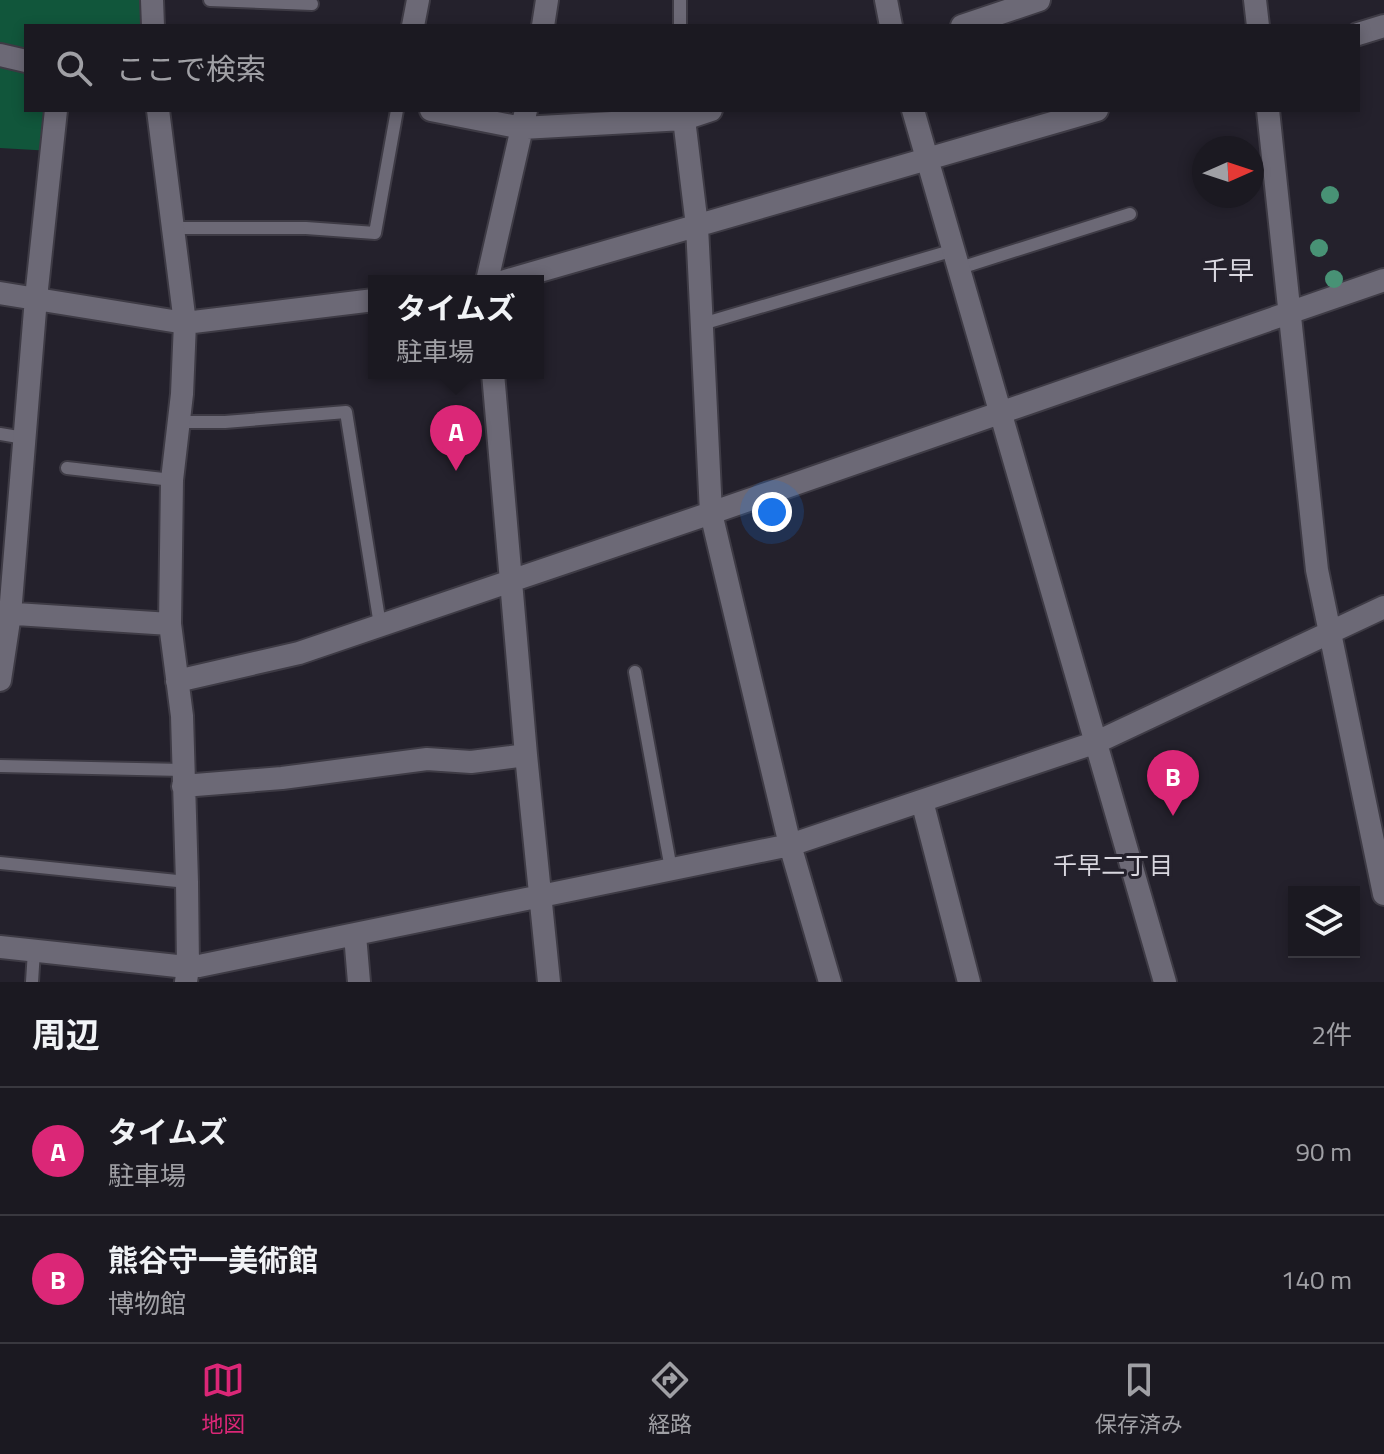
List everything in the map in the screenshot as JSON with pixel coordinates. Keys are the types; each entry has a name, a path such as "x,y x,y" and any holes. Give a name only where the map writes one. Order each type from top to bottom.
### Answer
{"street":[{"path":"152,0 153,24"},
{"path":"413,24 418,0"},
{"path":"543,24 547,0"},
{"path":"886,0 891,24"},
{"path":"1255,0 1258,24"},
{"path":"968,24 1033,1"},
{"path":"1360,33 1384,26"},
{"path":"0,55 24,61"},
{"path":"0,680 56,112"},
{"path":"158,112 185,323 182,394 172,480 170,624 182,716 187,974"},
{"path":"452,112 524,119 683,115 697,226 711,513 790,845 830,982"},
{"path":"914,112 1097,742 1160,981"},
{"path":"526,275 1090,112"},
{"path":"1268,112 1317,570 1384,894"},
{"path":"488,275 524,119"},
{"path":"177,681 299,653 1384,280"},
{"path":"0,293 185,323 368,301"},
{"path":"494,379 549,982"},
{"path":"0,947 187,974 199,966 790,845 1097,742 1384,607"},
{"path":"5,614 170,624"},
{"path":"183,778 282,778 427,759 471,762 526,755"},
{"path":"922,801 969,982"},
{"path":"355,935 359,982"}],"lane":[{"path":"210,0 312,4"},
{"path":"680,0 680,24"},
{"path":"172,228 306,228 375,233 397,112"},
{"path":"702,324 1130,214"},
{"path":"178,422 225,422 346,412 380,625"},
{"path":"0,434 24,438"},
{"path":"67,468 172,480"},
{"path":"635,672 671,869"},
{"path":"0,766 183,778"},
{"path":"0,863 187,882"},
{"path":"32,982 34,951"}],"green space":[{"path":"0,0 148,0 151,24 24,24 24,56 0,50"},
{"path":"0,59 24,63 24,112 56,112 52,151 0,148"}],"place":[{"name":"タイムズ","path":"456,471"},
{"name":"熊谷守一美術館","path":"1173,816"}],"district":[{"name":"千早","path":"1228,270"},
{"name":"千早二丁目","path":"1113,865"}]}
